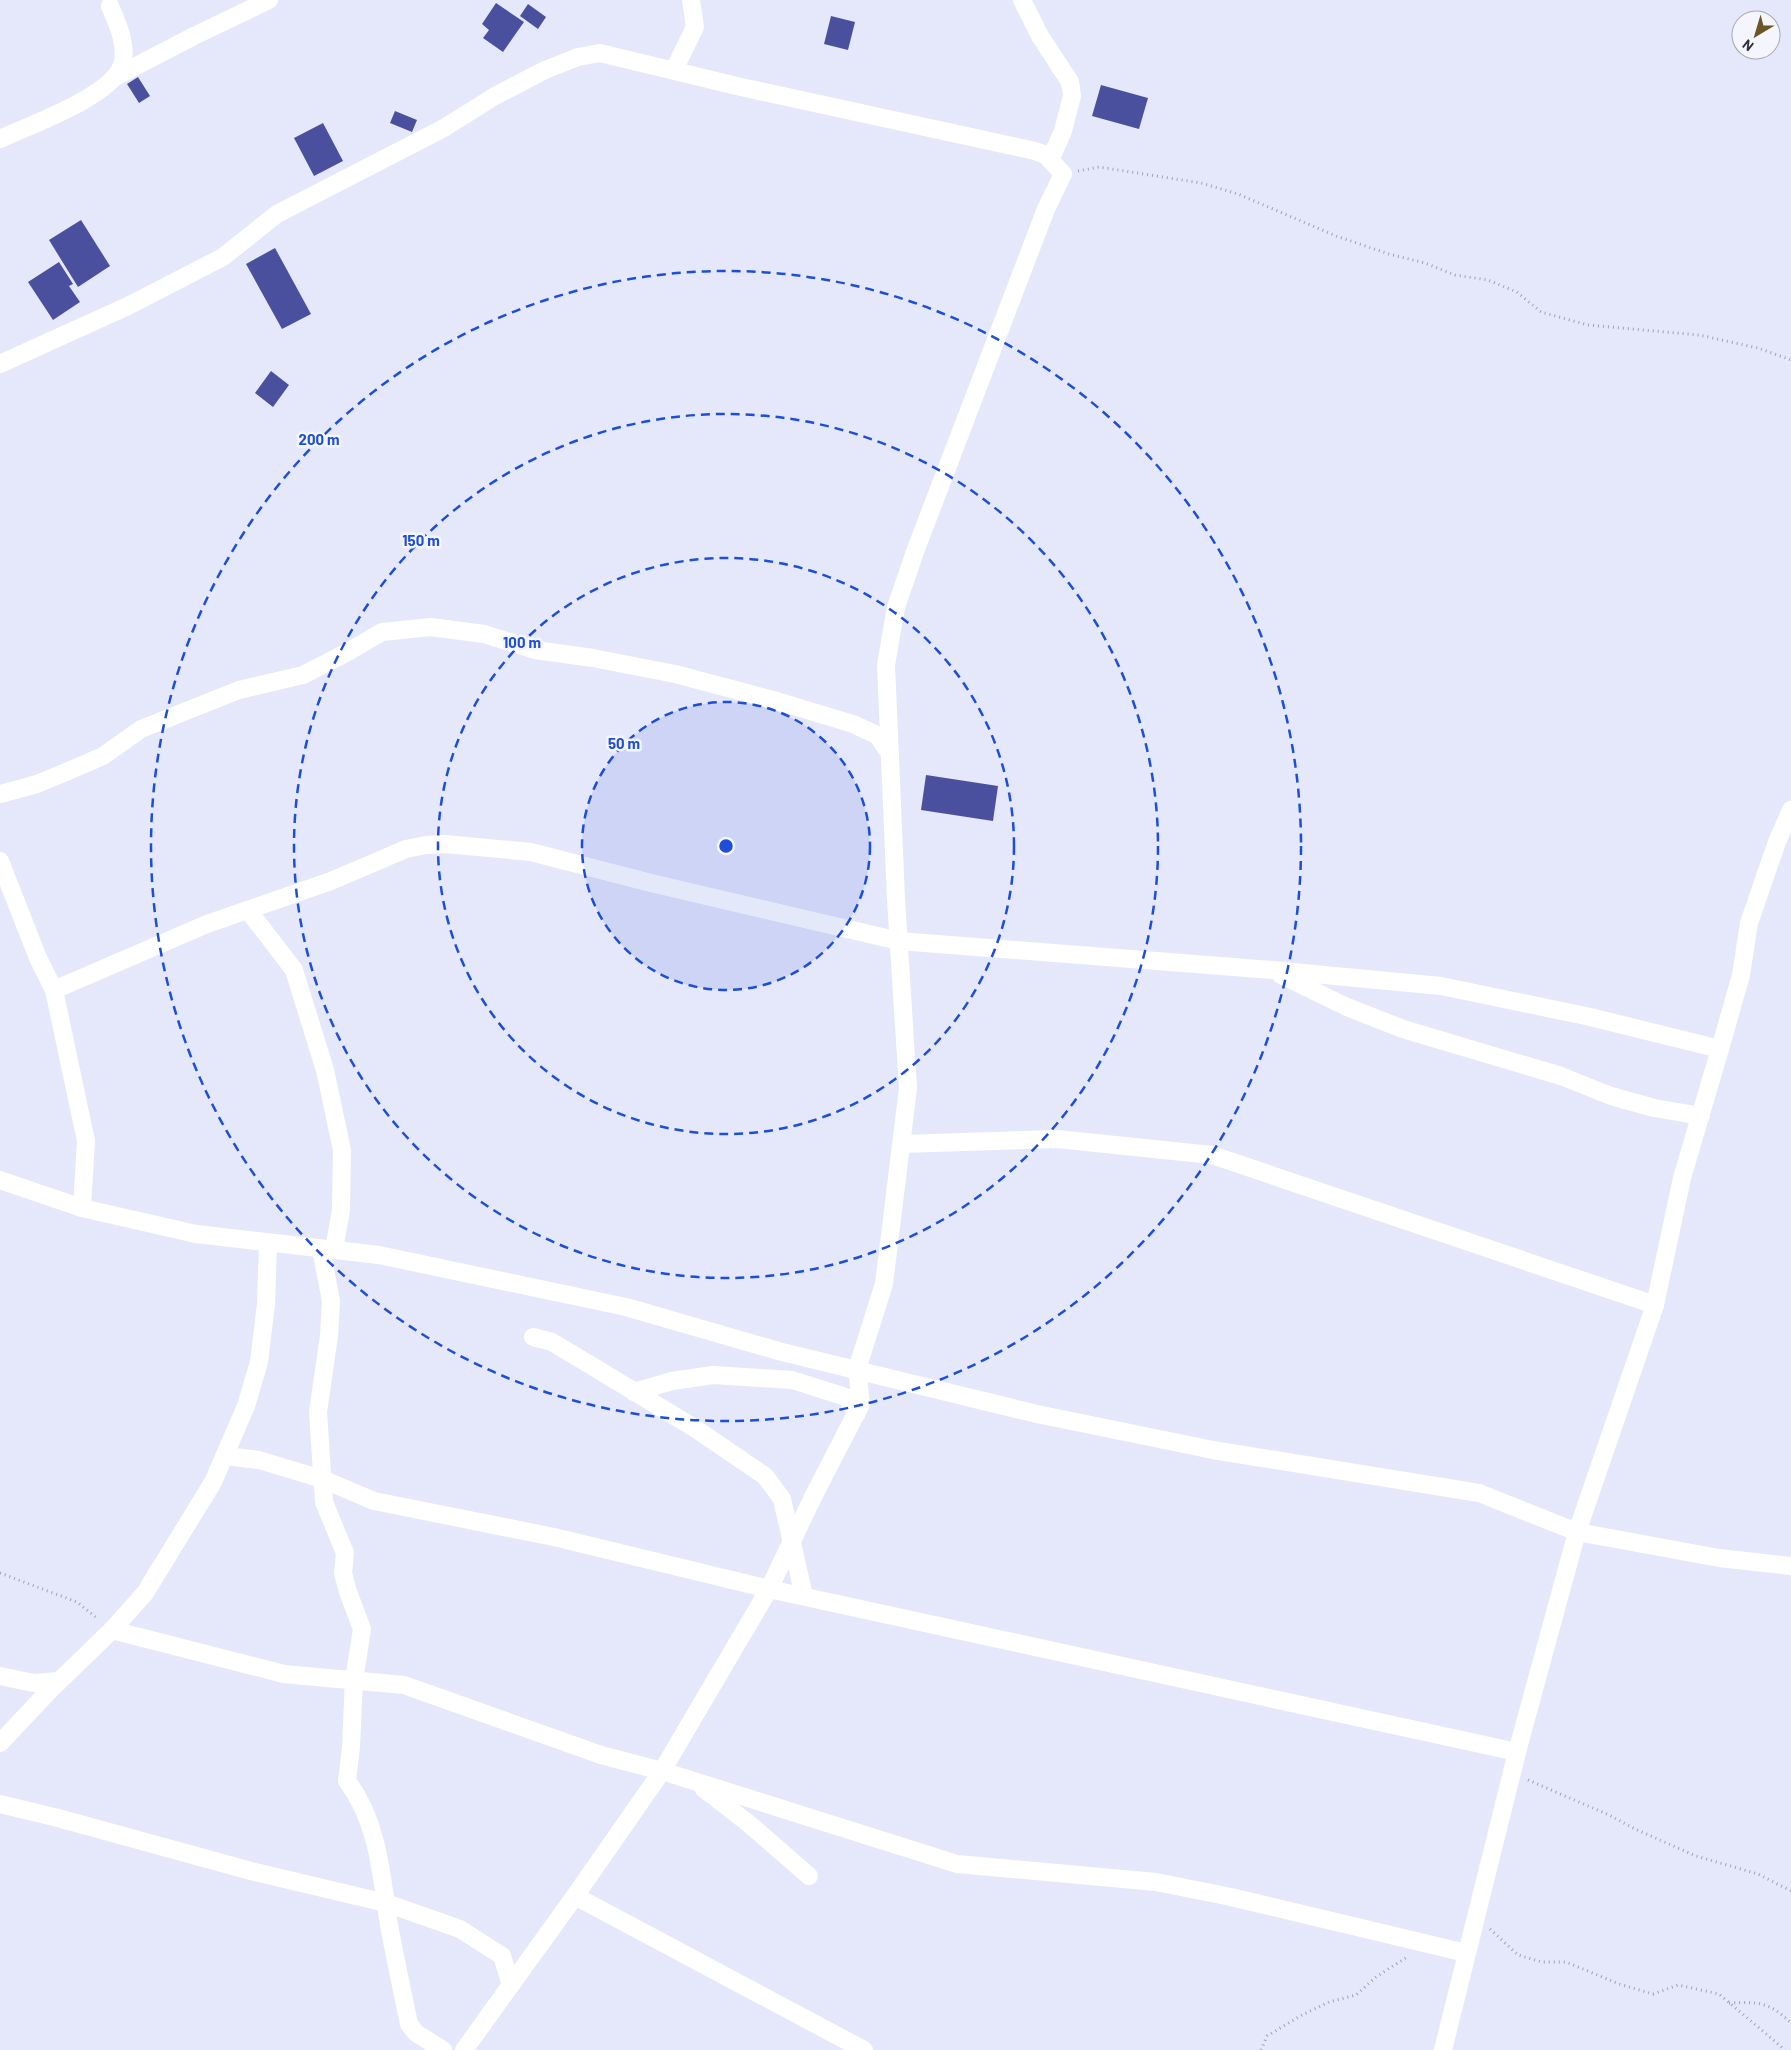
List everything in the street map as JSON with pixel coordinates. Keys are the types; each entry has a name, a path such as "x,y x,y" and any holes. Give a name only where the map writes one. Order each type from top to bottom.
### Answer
{"street":[{"path":"0,140 94,94 115,78 194,36 270,0"},
{"path":"674,70 695,27 691,0"},
{"path":"1022,0 1040,36 1070,82 1072,96 1062,131 1050,160"},
{"path":"110,6 123,44 122,64 115,78"},
{"path":"0,364 128,306 223,257 277,214 390,158 444,128 495,96 545,70 578,57 600,53 741,87 1021,148 1046,155 1063,174 1046,209 991,351 896,607 886,665 896,899 908,1088 884,1284 857,1369 861,1404 769,1589 662,1771 464,2050"},
{"path":"0,794 36,784 103,756 141,730 231,693 303,675 382,632 431,627 484,634 535,650 592,658 675,674 777,701 853,724 877,735 890,754"},
{"path":"1443,2050 1516,1752 1577,1532 1655,1305 1682,1178 1741,975 1748,924 1777,842 1791,810"},
{"path":"54,990 207,924 330,881 406,849 445,844 531,852 651,883 899,941 1272,970 1441,986 1586,1016 1720,1049"},
{"path":"0,861 38,958 54,990 86,1141 82,1208"},
{"path":"248,910 294,970 325,1070 342,1150 342,1210 328,1249 331,1301 329,1336 318,1412 324,1502 345,1553 343,1573 362,1629 354,1680 351,1747 347,1781 358,1795 370,1823 382,1873 409,2024 416,2033 443,2050"},
{"path":"1272,970 1347,1007 1403,1030 1561,1076 1611,1096 1654,1108 1701,1116"},
{"path":"902,1144 1057,1139 1212,1154 1655,1305"},
{"path":"0,1180 82,1208 196,1234 379,1255 626,1307 782,1352 1037,1414 1213,1450 1480,1493 1577,1532 1719,1558 1791,1566"},
{"path":"0,1743 59,1681 112,1630 145,1593 181,1538 213,1482 226,1456 246,1406 259,1362 266,1304 268,1242"},
{"path":"534,1337 552,1342 696,1430 765,1476 782,1499 804,1596"},
{"path":"634,1392 672,1381 714,1375 792,1380 846,1397 857,1413"},
{"path":"226,1456 259,1460 322,1479 374,1501 554,1537 769,1589 1516,1752"},
{"path":"112,1630 284,1674 404,1685 602,1755 662,1771 957,1864 1156,1882 1230,1897 1466,1953"},
{"path":"0,1676 34,1683 59,1681"},
{"path":"693,1781 748,1822 810,1876"},
{"path":"0,1804 58,1818 251,1872 386,1903 460,1929 502,1956 511,1985"},
{"path":"575,1896 864,2050"}],"path":[{"path":"1063,174 1099,168 1201,183 1238,194 1336,236 1389,254 1425,263 1455,275 1488,280 1517,292 1541,312 1588,324 1700,335 1758,348 1791,360"},
{"path":"0,1573 77,1602 112,1630"},
{"path":"1512,1773 1610,1815 1635,1829 1696,1856 1758,1874 1791,1891"},
{"path":"1476,1914 1518,1955 1542,1962 1566,1962 1619,1984 1654,1994 1678,1985 1719,1994 1785,2050"},
{"path":"1261,2050 1267,2036 1302,2014 1329,2002 1356,1995 1376,1977 1429,1944"},
{"path":"1729,2003 1759,2002 1781,2013 1791,2023"}],"building":[{"path":"496,3 524,22 503,52 483,38 489,30 482,24"},
{"path":"528,4 546,17 538,29 520,16"},
{"path":"831,16 855,22 848,50 824,44"},
{"path":"138,77 150,96 139,103 127,84"},
{"path":"1101,85 1148,98 1139,129 1092,116"},
{"path":"395,111 417,120 412,132 390,123"},
{"path":"323,123 343,161 314,176 294,138"},
{"path":"81,220 110,266 78,287 49,240"},
{"path":"275,248 311,314 282,329 246,264"},
{"path":"59,262 73,284 69,286 80,302 53,320 28,282"},
{"path":"271,371 289,385 273,407 255,393"},
{"path":"926,775 998,786 993,821 921,810"}]}
